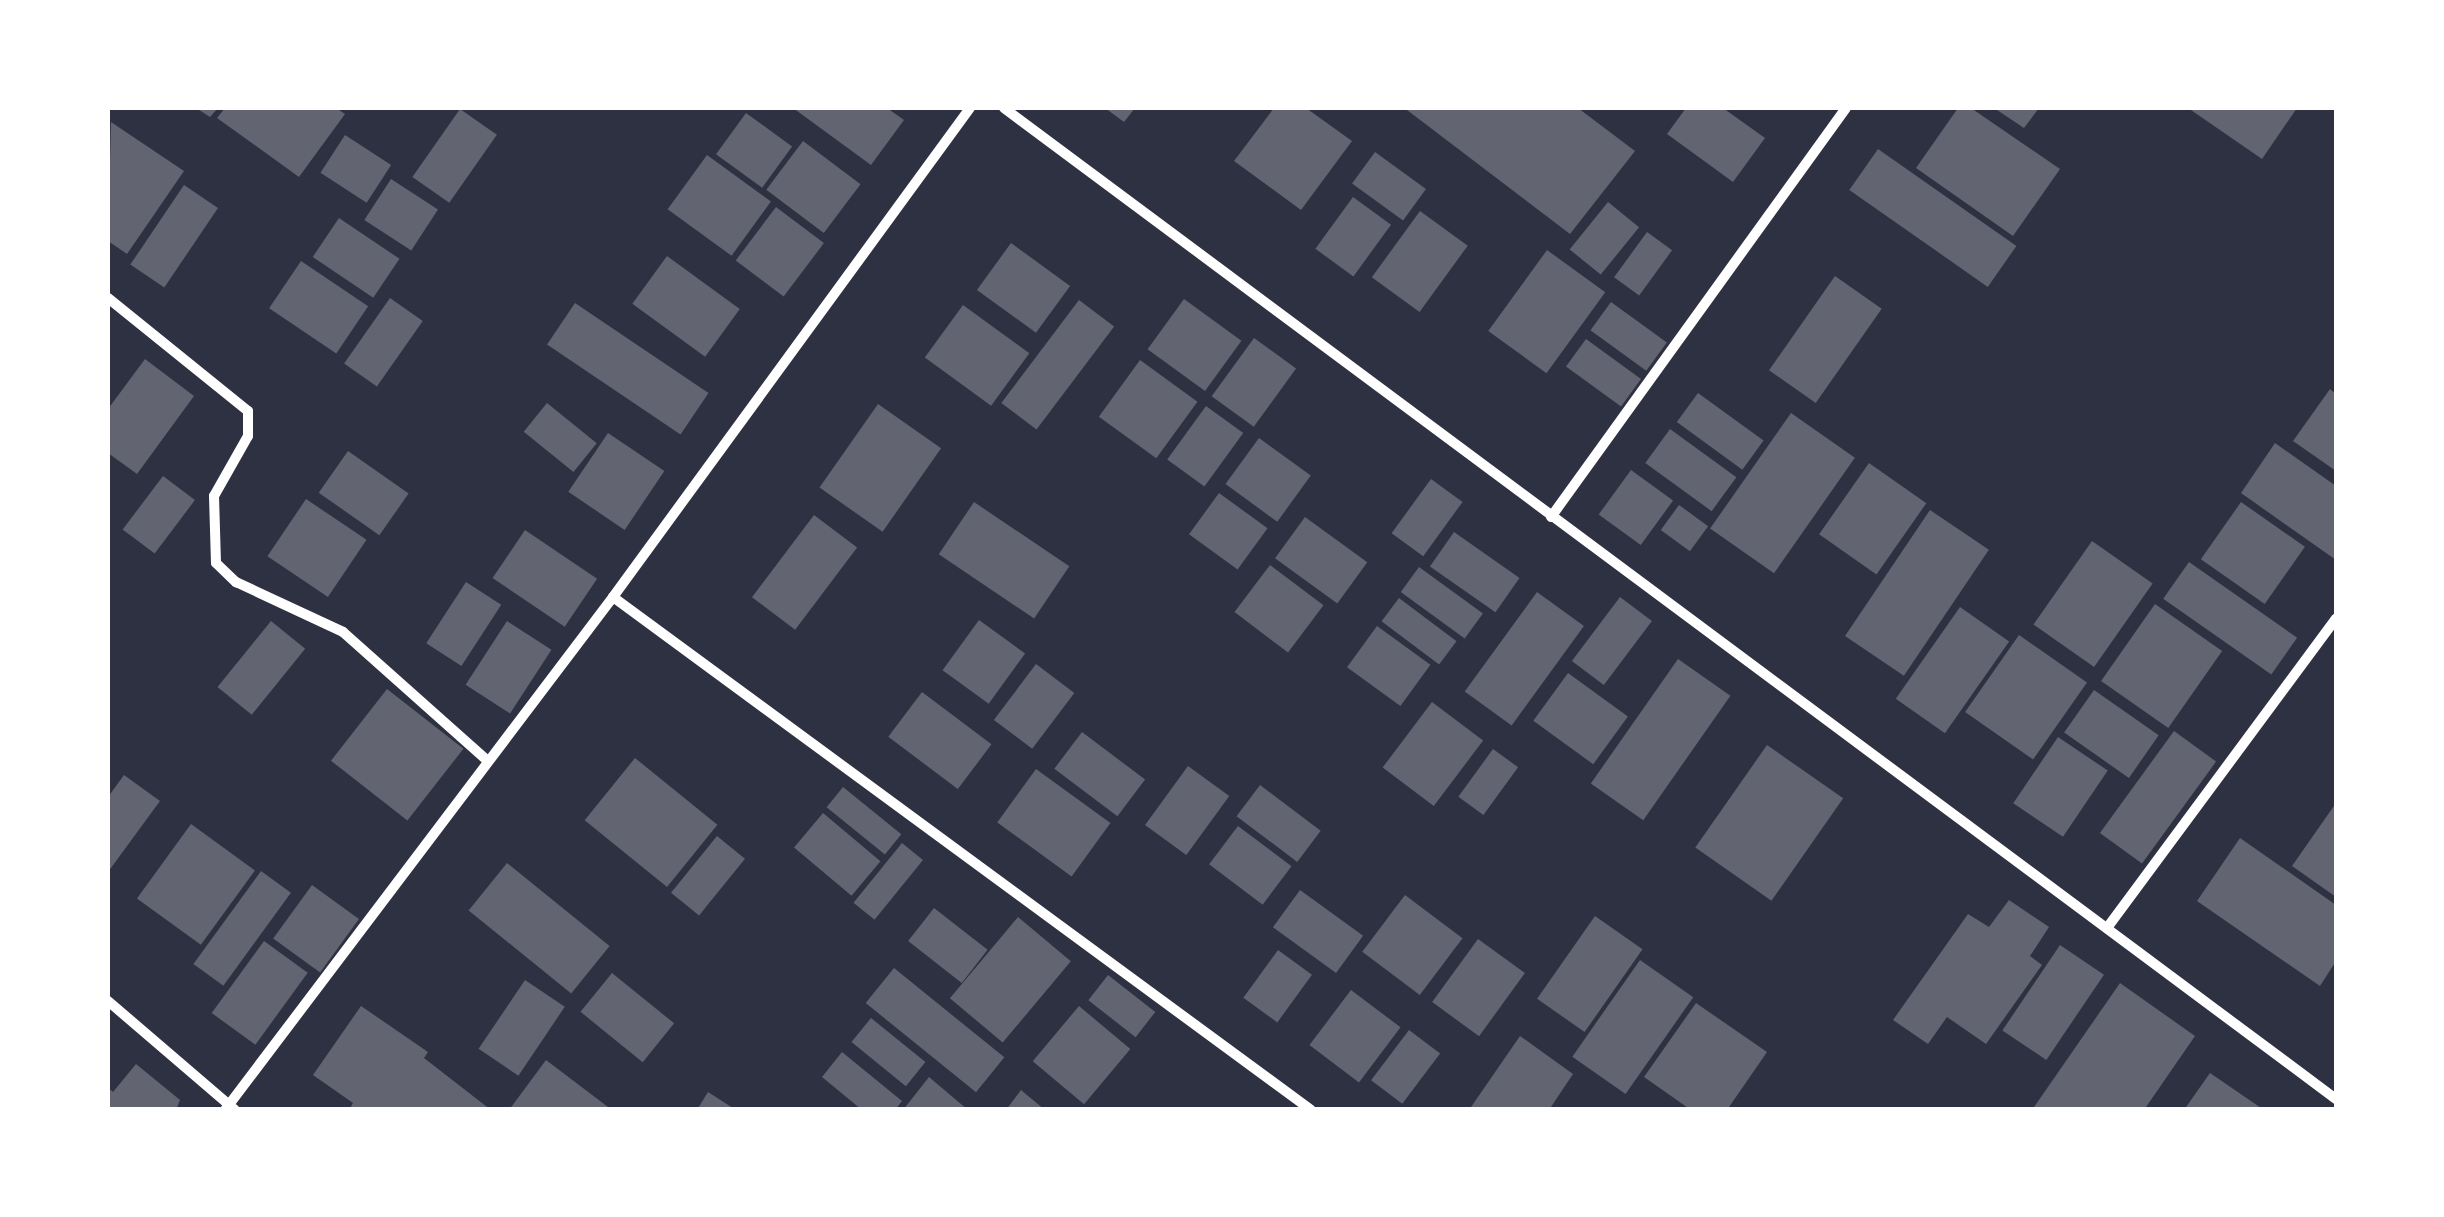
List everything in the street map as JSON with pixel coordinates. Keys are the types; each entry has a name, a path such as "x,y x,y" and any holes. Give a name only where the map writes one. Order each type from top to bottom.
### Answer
{"street":[{"path":"108,1001 230,1108 613,598 970,108"},
{"path":"1004,108 2336,1099"},
{"path":"1551,517 1846,108"},
{"path":"108,298 248,412 248,436 214,496 216,562 236,582 343,632 488,762"},
{"path":"613,598 1311,1110"},
{"path":"2107,928 2336,618"}],"building":[{"path":"196,108 218,108 210,117"},
{"path":"225,108 336,108 345,114 299,177 217,118"},
{"path":"793,108 887,108 904,120 871,165"},
{"path":"1105,108 1135,108 1124,122"},
{"path":"1274,108 1306,108 1352,141 1301,210 1234,161"},
{"path":"1578,108 1635,151 1570,234 1407,110"},
{"path":"1686,108 1723,108 1765,138 1733,182 1667,134"},
{"path":"1958,108 1971,108 2060,169 2013,236 1916,168"},
{"path":"1994,108 2039,108 2024,128"},
{"path":"2188,108 2297,108 2262,159"},
{"path":"460,109 497,135 449,203 412,177"},
{"path":"746,113 792,147 762,188 716,154"},
{"path":"111,122 184,171 127,254 108,241"},
{"path":"345,135 391,165 367,203 320,173"},
{"path":"803,141 861,184 824,233 766,190"},
{"path":"1878,149 2016,246 1988,287 1849,190"},
{"path":"1375,152 1426,189 1403,221 1352,184"},
{"path":"707,155 771,201 732,256 668,209"},
{"path":"391,179 438,209 411,251 364,220"},
{"path":"184,185 218,208 164,288 130,265"},
{"path":"1353,197 1391,225 1353,276 1315,249"},
{"path":"1608,202 1639,227 1601,275 1570,249"},
{"path":"776,207 824,243 784,297 736,261"},
{"path":"1420,211 1468,246 1420,312 1372,277"},
{"path":"339,218 400,259 373,298 313,257"},
{"path":"1647,232 1672,250 1639,296 1614,277"},
{"path":"1011,243 1070,286 1036,333 977,290"},
{"path":"1547,250 1605,292 1546,373 1488,331"},
{"path":"667,256 740,309 705,357 632,304"},
{"path":"301,261 368,306 336,354 269,308"},
{"path":"1835,276 1882,309 1816,403 1769,370"},
{"path":"390,298 423,321 377,386 344,364"},
{"path":"1184,299 1241,341 1205,391 1148,349"},
{"path":"1079,300 1114,326 1037,430 1001,403"},
{"path":"1611,302 1667,343 1646,371 1590,330"},
{"path":"575,303 708,393 681,434 547,344"},
{"path":"963,305 1029,353 991,406 925,358"},
{"path":"1254,338 1296,369 1254,427 1212,396"},
{"path":"1586,339 1641,379 1621,406 1566,367"},
{"path":"145,359 194,396 137,474 108,453 108,409"},
{"path":"1140,360 1197,402 1156,458 1099,417"},
{"path":"2330,389 2336,394 2336,471 2293,441"},
{"path":"1698,393 1764,441 1742,470 1677,422"},
{"path":"547,403 597,443 573,472 524,432"},
{"path":"878,404 941,448 883,532 819,488"},
{"path":"1206,406 1243,433 1204,486 1167,459"},
{"path":"1791,413 1855,458 1774,573 1710,529"},
{"path":"1670,429 1736,477 1712,511 1645,463"},
{"path":"608,433 664,471 625,530 568,492"},
{"path":"1259,438 1311,476 1277,522 1225,484"},
{"path":"2275,443 2336,486 2336,560 2241,493"},
{"path":"348,451 409,493 379,535 319,493"},
{"path":"1869,463 1926,503 1876,574 1819,534"},
{"path":"1631,470 1673,501 1641,545 1599,514"},
{"path":"163,476 195,500 155,554 123,530"},
{"path":"1431,479 1463,502 1423,556 1392,533"},
{"path":"1219,493 1268,528 1238,570 1189,534"},
{"path":"306,499 367,540 328,597 267,556"},
{"path":"974,502 1069,566 1034,619 939,554"},
{"path":"2241,502 2305,547 2265,604 2201,559"},
{"path":"1679,505 1708,526 1690,551 1661,530"},
{"path":"1930,510 1989,550 1904,676 1845,636"},
{"path":"814,515 857,547 795,630 752,597"},
{"path":"1305,517 1367,562 1337,604 1275,558"},
{"path":"525,530 597,579 565,627 493,578"},
{"path":"1454,532 1520,578 1495,612 1430,566"},
{"path":"2092,541 2153,583 2094,667 2033,625"},
{"path":"2189,562 2297,638 2271,675 2163,599"},
{"path":"1270,565 1324,605 1288,652 1234,612"},
{"path":"1419,567 1483,613 1465,639 1401,592"},
{"path":"466,582 501,605 461,666 426,643"},
{"path":"1537,592 1584,626 1512,726 1465,692"},
{"path":"1620,597 1652,621 1604,685 1572,661"},
{"path":"1399,598 1457,641 1439,664 1382,621"},
{"path":"2155,604 2222,651 2168,728 2101,681"},
{"path":"1960,607 2009,641 1945,733 1896,699"},
{"path":"979,620 1025,654 989,704 943,670"},
{"path":"271,621 305,649 252,715 218,687"},
{"path":"507,621 551,650 510,714 466,685"},
{"path":"1377,626 1430,665 1400,706 1347,667"},
{"path":"2019,635 2087,683 2033,760 1965,712"},
{"path":"1678,659 1730,696 1643,820 1591,784"},
{"path":"1036,664 1074,693 1032,749 994,720"},
{"path":"1568,673 1628,716 1593,764 1533,721"},
{"path":"387,689 463,749 407,820 331,761"},
{"path":"2094,690 2159,735 2129,778 2064,733"},
{"path":"922,692 991,744 958,789 888,737"},
{"path":"1432,702 1483,741 1434,806 1383,767"},
{"path":"2174,731 2216,762 2142,864 2100,833"},
{"path":"1082,732 1145,780 1117,816 1054,769"},
{"path":"2058,737 2108,771 2063,837 2013,803"},
{"path":"1767,745 1843,798 1771,901 1695,847"},
{"path":"1493,749 1518,767 1483,815 1458,797"},
{"path":"635,758 717,825 667,887 585,820"},
{"path":"1188,766 1229,796 1186,855 1145,825"},
{"path":"1036,769 1110,823 1072,876 997,822"},
{"path":"124,775 160,801 108,872 108,797"},
{"path":"1260,785 1321,831 1297,862 1237,816"},
{"path":"843,787 901,834 885,854 827,807"},
{"path":"2336,803 2336,897 2292,866"},
{"path":"823,813 880,861 852,896 794,847"},
{"path":"191,824 255,870 201,945 137,898"},
{"path":"1238,826 1292,866 1263,905 1209,864"},
{"path":"717,836 745,859 699,915 671,893"},
{"path":"2240,838 2336,905 2336,961 2320,986 2197,901"},
{"path":"902,843 923,860 875,920 854,903"},
{"path":"507,863 610,946 571,993 469,910"},
{"path":"261,871 291,893 223,986 193,964"},
{"path":"312,885 359,919 320,972 273,938"},
{"path":"1300,890 1363,936 1336,973 1273,927"},
{"path":"1405,895 1463,938 1420,995 1362,952"},
{"path":"2009,900 2049,927 2030,956 2042,965 1986,1044 1947,1017 1928,1044 1893,1020 1968,914 1989,927"},
{"path":"934,908 988,950 962,983 908,941"},
{"path":"1595,916 1643,949 1585,1032 1537,999"},
{"path":"1018,917 1071,961 1003,1043 950,998"},
{"path":"1478,939 1525,973 1479,1036 1432,1002"},
{"path":"264,941 308,973 255,1045 212,1013"},
{"path":"2060,945 2104,975 2046,1060 2002,1030"},
{"path":"1278,950 1312,975 1277,1022 1243,998"},
{"path":"1640,960 1693,997 1626,1094 1572,1057"},
{"path":"894,968 1004,1057 976,1092 866,1003"},
{"path":"612,973 674,1023 643,1062 581,1012"},
{"path":"1108,975 1155,1012 1136,1037 1088,1000"},
{"path":"525,980 565,1007 518,1076 479,1049"},
{"path":"2120,983 2195,1036 2144,1110 2032,1110"},
{"path":"1351,990 1401,1027 1359,1082 1309,1045"},
{"path":"1696,1003 1767,1052 1727,1110 1691,1110 1644,1077"},
{"path":"361,1006 428,1052 424,1058 491,1110 349,1110 353,1103 313,1075"},
{"path":"1079,1006 1130,1049 1084,1104 1033,1061"},
{"path":"871,1018 925,1062 906,1086 851,1042"},
{"path":"1409,1030 1440,1053 1402,1104 1371,1080"},
{"path":"1520,1036 1573,1074 1549,1110 1469,1110"},
{"path":"842,1052 902,1101 895,1110 862,1110 822,1077"},
{"path":"546,1060 612,1110 509,1110"},
{"path":"136,1064 180,1100 176,1110 108,1110 108,1088 113,1092"},
{"path":"2210,1073 2264,1110 2184,1110"},
{"path":"929,1077 968,1110 903,1110"},
{"path":"1021,1090 1045,1110 1006,1110"},
{"path":"708,1092 736,1110 697,1110"}]}
